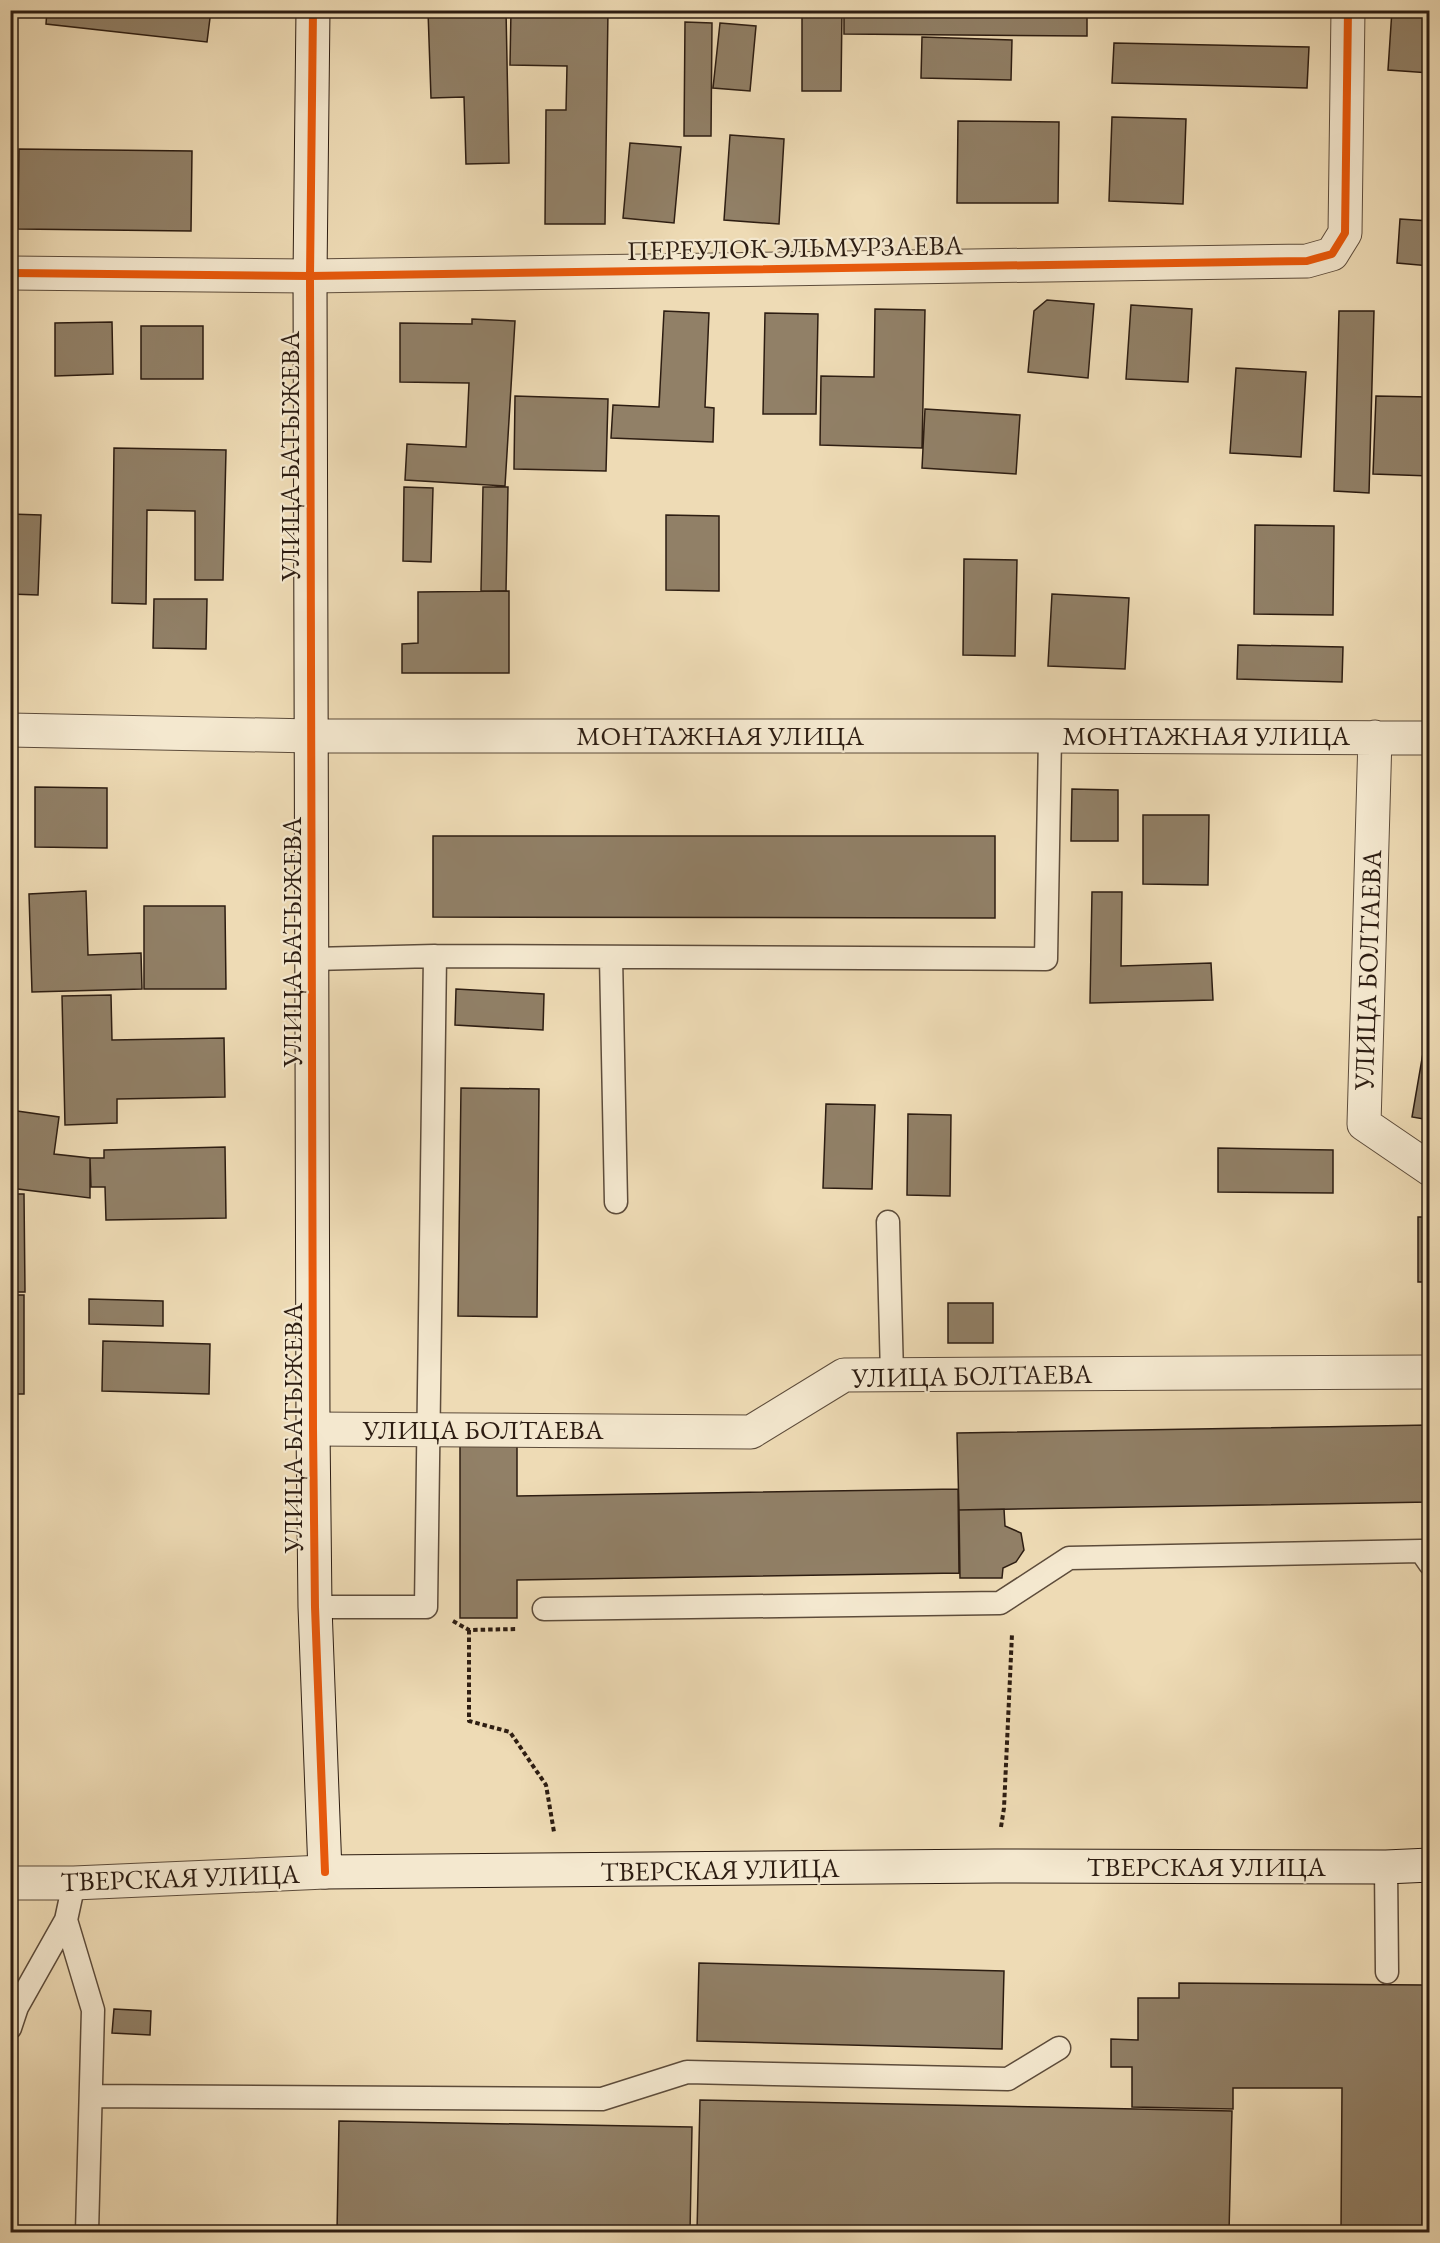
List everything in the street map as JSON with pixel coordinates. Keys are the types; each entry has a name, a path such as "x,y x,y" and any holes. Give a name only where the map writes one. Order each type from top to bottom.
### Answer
{"street":[{"name":"УЛИЦА БАТЫЖЕВА","path":"313,10 310,276 313,1429 315,1607 325,1872"},
{"name":"ПЕРЕУЛОК ЭЛЬМУРЗАЕВА","path":"10,273 310,276 1307,261 1332,254 1345,232 1348,10"},
{"name":"МОНТАЖНАЯ УЛИЦА","path":"10,730 312,736 1430,738"},
{"name":"УЛИЦА БОЛТАЕВА","path":"1375,737 1364,1124 1430,1168"},
{"name":"УЛИЦА БОЛТАЕВА","path":"313,1429 751,1432 844,1375 1430,1372"},
{"name":"ТВЕРСКАЯ УЛИЦА","path":"10,1883 74,1883 325,1872 560,1872 995,1866 1386,1868 1430,1865"}],"lane":[{"path":"313,959 435,956 1046,959 1050,736"},
{"path":"315,1607 426,1607 435,956"},
{"path":"611,957 616,1202"},
{"path":"888,1222 892,1375"},
{"path":"544,1608 1000,1603 1069,1558 1421,1551 1430,1564"},
{"path":"1386,1868 1387,1972"},
{"path":"10,2028 17,2007 66,1920 74,1883"},
{"path":"66,1920 93,2010 87,2232"},
{"path":"91,2096 603,2099 687,2072 1008,2079 1059,2048"}],"path":[{"path":"995,1866 1004,1808 1012,1635 1000,1603"},
{"path":"426,1607 469,1630 521,1629 544,1608"},
{"path":"469,1630 469,1721 510,1732 546,1785 560,1872"}],"building":[{"path":"47,10 211,10 207,42 46,24"},
{"path":"506,10 509,163 466,164 464,97 431,98 428,11"},
{"path":"511,10 608,10 605,224 545,224 546,110 566,110 567,66 510,65"},
{"path":"802,10 842,10 841,91 802,91"},
{"path":"844,10 1087,10 1087,36 844,34"},
{"path":"1392,10 1430,11 1430,73 1388,70"},
{"path":"685,22 712,23 711,136 684,136"},
{"path":"720,23 756,26 750,91 713,88"},
{"path":"922,37 1012,40 1011,80 921,78"},
{"path":"1114,43 1309,47 1307,88 1112,83"},
{"path":"1112,117 1186,119 1183,204 1109,201"},
{"path":"958,121 1059,122 1058,203 957,203"},
{"path":"730,135 784,139 779,224 724,220"},
{"path":"630,143 681,147 674,223 623,218"},
{"path":"19,149 192,151 191,231 18,229"},
{"path":"1400,219 1430,221 1430,266 1397,263"},
{"path":"1047,300 1094,304 1088,378 1028,372 1034,311"},
{"path":"1131,305 1192,309 1188,382 1126,379"},
{"path":"875,309 925,310 922,448 820,445 821,376 874,377"},
{"path":"664,311 709,313 705,407 714,408 713,442 611,438 613,405 659,407"},
{"path":"1339,311 1374,311 1369,493 1334,491"},
{"path":"765,313 818,314 816,414 763,414"},
{"path":"472,319 515,321 505,486 405,480 407,444 466,447 469,383 400,382 400,323 472,324"},
{"path":"112,322 113,374 55,376 55,323"},
{"path":"141,326 203,326 203,379 141,379"},
{"path":"1236,368 1306,372 1301,457 1230,453"},
{"path":"515,396 608,399 606,471 514,469"},
{"path":"1376,396 1430,397 1430,476 1373,474"},
{"path":"925,409 1020,415 1016,474 922,468"},
{"path":"114,448 226,450 223,580 195,580 195,511 147,510 146,604 112,603"},
{"path":"404,487 433,488 431,562 403,561"},
{"path":"483,487 508,487 506,591 481,591"},
{"path":"10,514 41,515 38,595 10,594"},
{"path":"666,515 719,516 719,591 666,590"},
{"path":"1255,525 1334,526 1333,615 1254,614"},
{"path":"964,559 1017,560 1015,656 963,655"},
{"path":"509,591 509,673 402,673 402,644 418,643 418,592"},
{"path":"1052,594 1129,598 1125,669 1048,666"},
{"path":"154,599 207,599 206,649 153,648"},
{"path":"1238,645 1343,647 1342,682 1237,679"},
{"path":"35,787 107,788 107,848 35,847"},
{"path":"1072,789 1118,790 1118,841 1071,841"},
{"path":"1143,815 1209,815 1208,885 1143,884"},
{"path":"433,836 995,836 995,918 433,917"},
{"path":"86,891 88,955 141,953 142,989 32,992 29,894"},
{"path":"1092,892 1122,892 1121,966 1211,963 1213,1000 1090,1003"},
{"path":"144,906 225,906 226,989 144,989"},
{"path":"456,989 544,994 543,1030 455,1025"},
{"path":"111,995 112,1040 224,1038 225,1097 117,1099 117,1123 65,1125 62,996"},
{"path":"1424,1047 1430,1048 1430,1120 1412,1117"},
{"path":"461,1088 539,1089 537,1317 458,1316"},
{"path":"826,1104 875,1105 872,1189 823,1188"},
{"path":"10,1110 59,1117 54,1154 90,1158 90,1198 10,1188"},
{"path":"908,1114 951,1115 950,1196 907,1195"},
{"path":"225,1147 226,1218 106,1220 105,1187 91,1187 90,1158 104,1158 104,1150"},
{"path":"1218,1148 1333,1150 1333,1193 1218,1192"},
{"path":"10,1194 24,1194 25,1292 10,1292"},
{"path":"1418,1217 1430,1217 1430,1282 1418,1282"},
{"path":"10,1295 24,1295 24,1394 10,1394"},
{"path":"89,1299 163,1301 163,1326 89,1324"},
{"path":"948,1303 993,1303 993,1343 948,1343"},
{"path":"103,1341 210,1344 209,1394 102,1391"},
{"path":"1430,1425 1430,1502 959,1510 957,1433"},
{"path":"460,1443 517,1443 517,1496 958,1489 959,1573 517,1580 517,1618 460,1618"},
{"path":"1004,1509 1005,1526 1021,1533 1024,1550 1016,1562 1003,1568 1002,1578 960,1578 959,1510"},
{"path":"10,1634 17,1634 10,1781"},
{"path":"699,1963 1004,1971 1002,2049 697,2041"},
{"path":"1179,1983 1423,1985 1422,2232 1341,2232 1342,2088 1233,2088 1233,2109 1132,2107 1132,2067 1111,2067 1111,2039 1138,2040 1138,1998 1179,1998"},
{"path":"114,2009 151,2011 150,2035 112,2033"},
{"path":"700,2100 1232,2111 1229,2232 697,2232"},
{"path":"339,2121 692,2127 690,2232 337,2232"}],"cycle path":[{"path":"313,10 310,276 313,1429 315,1607 325,1872"},
{"path":"10,273 310,276 1307,261 1332,254 1345,233 1348,10"}]}
